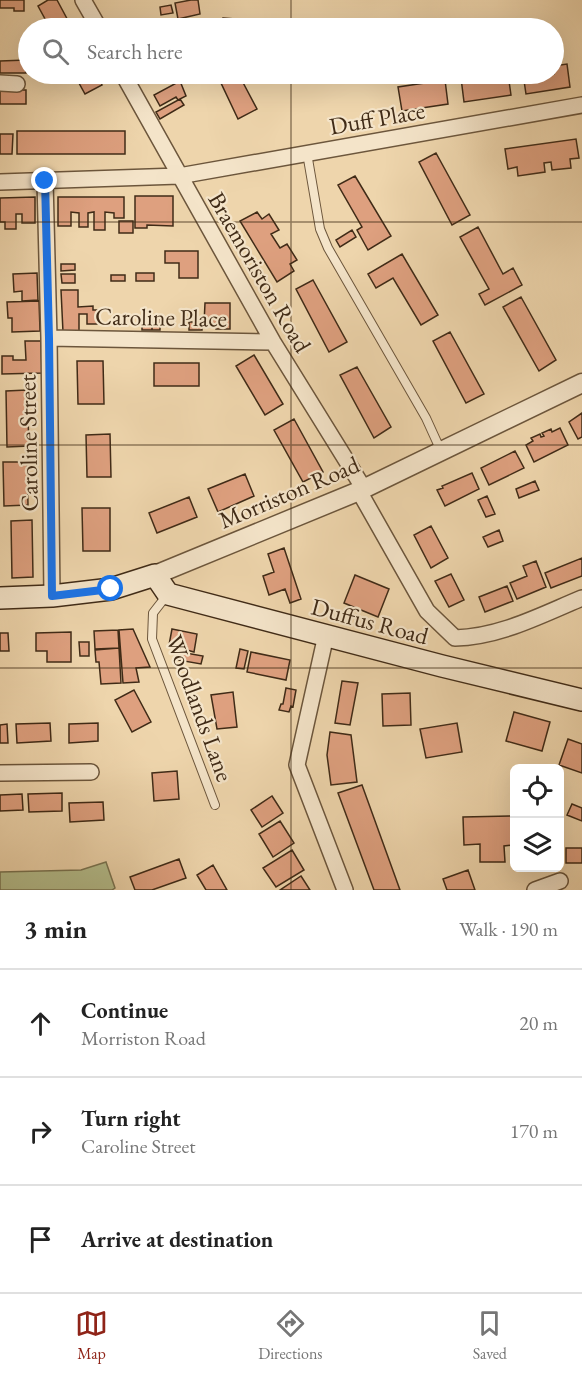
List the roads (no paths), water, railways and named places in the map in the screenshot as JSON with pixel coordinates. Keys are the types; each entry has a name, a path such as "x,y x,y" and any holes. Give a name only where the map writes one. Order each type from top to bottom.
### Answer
{"main road":[{"name":"Morriston Road","path":"0,598 52,596 111,589 155,575"},
{"path":"155,575 168,594"},
{"name":"Duffus Road","path":"168,594 582,700"}],"street":[{"path":"83,0 93,18"},
{"path":"0,83 17,84"},
{"name":"Braemoriston Road","path":"128,84 273,342 362,490 427,611 455,638 477,638 518,625 582,598"},
{"name":"Duff Place","path":"0,182 179,176 582,105"},
{"name":"Caroline Street","path":"45,181 52,596"},
{"name":"Caroline Place","path":"49,338 273,342"},
{"name":"Morriston Road","path":"155,575 362,490 582,383"},
{"path":"326,635 297,765 345,890"},
{"path":"0,773 91,772"}],"lane":[{"path":"307,153 320,229 328,248 426,418 441,452"},
{"name":"Woodlands Lane","path":"168,594 153,614 152,639 215,805"}]}
